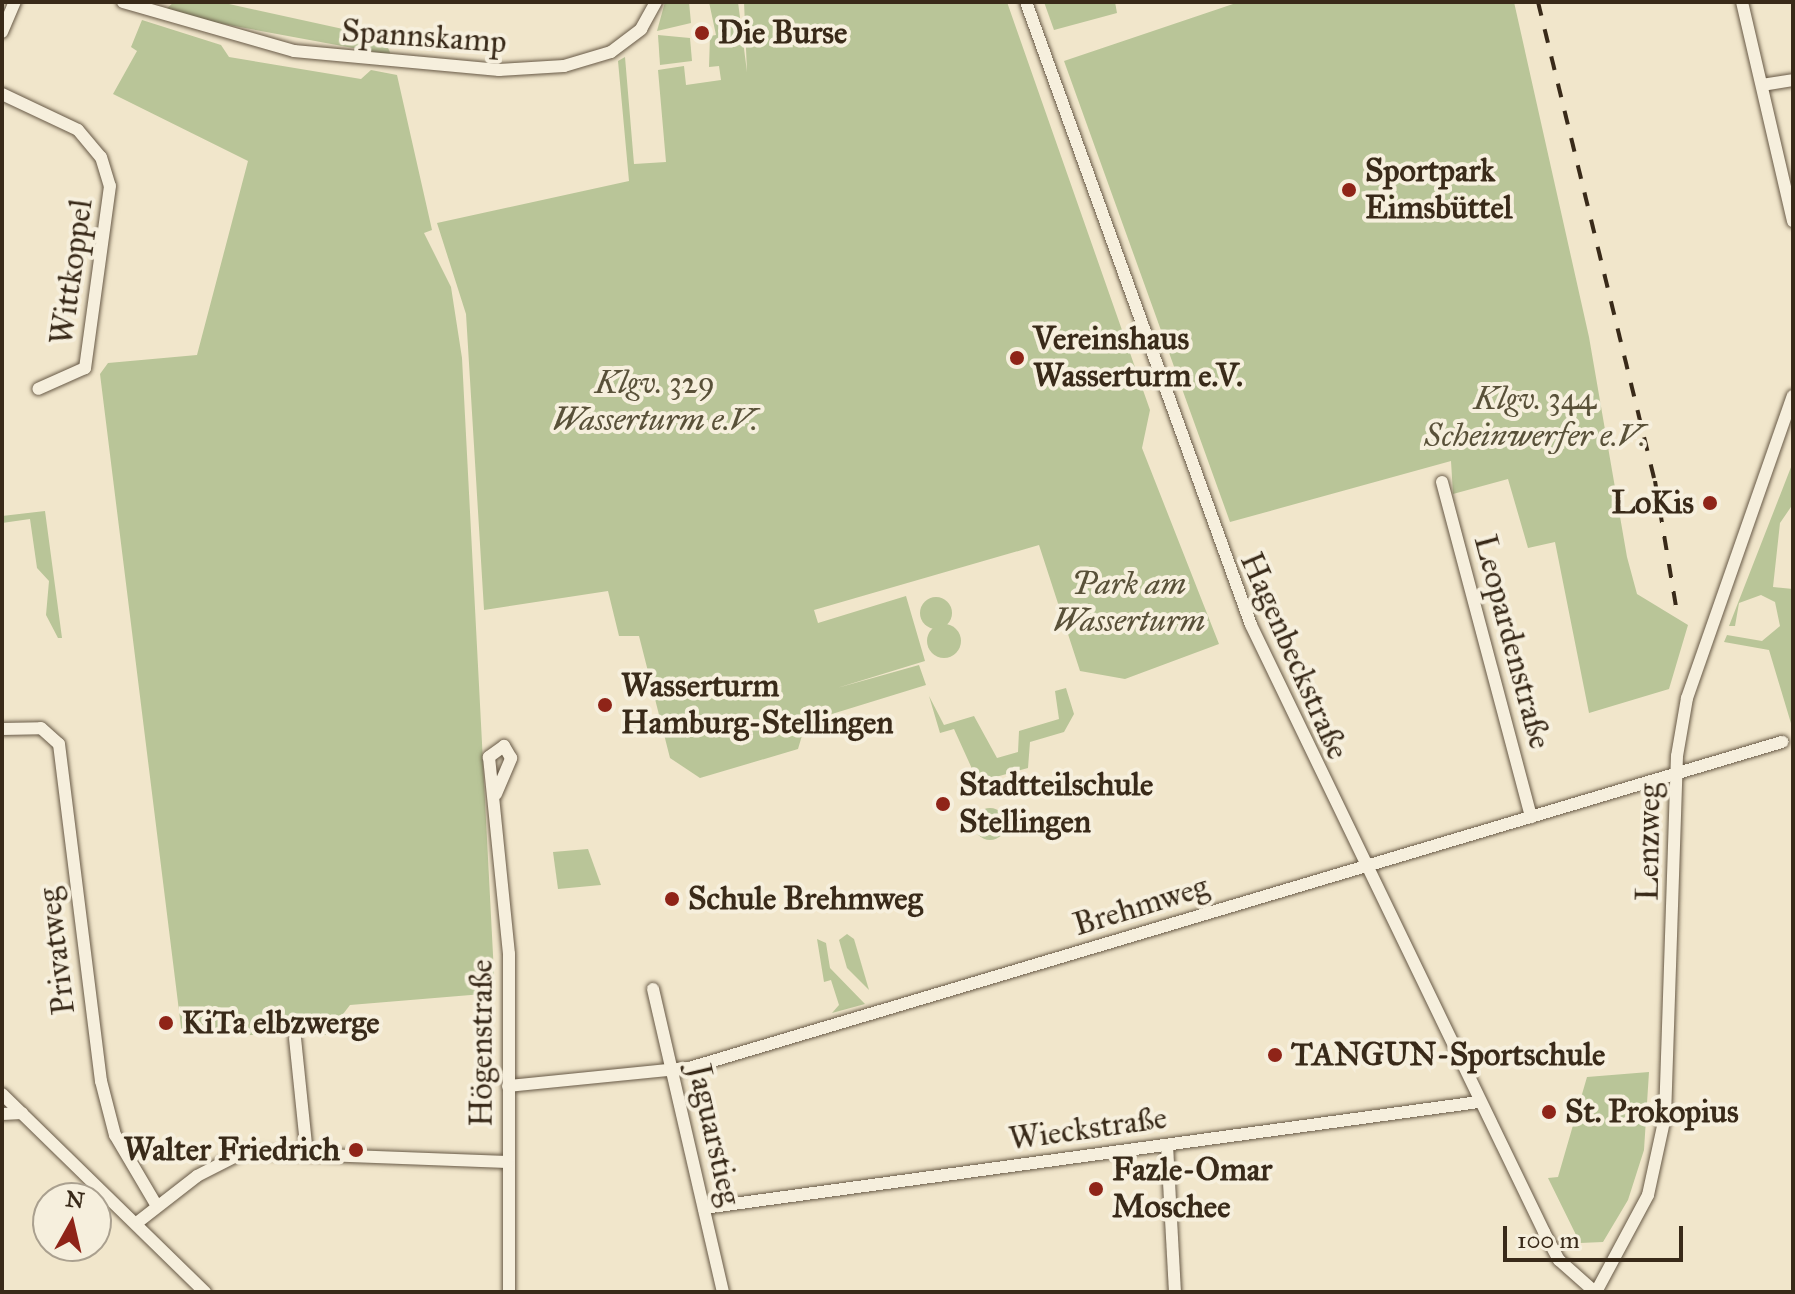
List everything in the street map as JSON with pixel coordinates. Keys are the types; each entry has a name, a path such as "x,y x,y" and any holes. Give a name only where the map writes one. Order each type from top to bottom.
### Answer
{"street":[{"path":"2,32 15,2"},
{"name":"Spannskamp","path":"123,2 294,51 490,70 564,66 611,52 641,29 656,2"},
{"name":"Hagenbeckstraße","path":"1026,2 1226,568 1362,867 1559,1260 1596,1292"},
{"path":"1742,2 1793,221"},
{"path":"1762,85 1793,80"},
{"name":"Wittkoppel","path":"2,94 78,130 101,157 110,186 85,368 38,389"},
{"name":"Lenzweg","path":"1596,1292 1648,1195 1664,1125 1677,773 1699,654 1791,411 1793,396"},
{"name":"Leopardenstraße","path":"1442,482 1531,817"},
{"name":"Privatweg","path":"2,729 41,728 59,744 101,1081 115,1135 155,1203"},
{"name":"Brehmweg","path":"508,1086 674,1072 1782,742"},
{"name":"Högenstraße","path":"496,794 510,973 509,1292"},
{"name":"Jaguarstieg","path":"653,989 723,1292"},
{"path":"295,1038 307,1154"},
{"path":"2,1094 138,1222 205,1292"},
{"name":"Wieckstraße","path":"704,1208 1479,1102"},
{"path":"2,1114 22,1113"},
{"path":"1167,1145 1175,1292"},
{"path":"138,1222 155,1203 239,1153 508,1162"}],"green space":[{"path":"174,2 220,2 384,38 391,55 202,20 166,9"},
{"path":"665,2 689,2 691,23 657,31"},
{"path":"709,2 738,2 747,72 744,2 1007,2 1150,410 1142,448 1219,644 1125,679 1080,671 1039,545 814,610 818,623 906,596 925,661 837,688 919,665 926,685 806,722 798,749 700,778 670,758 639,636 619,636 608,591 484,610 466,314 437,223 629,181 618,61 625,57 634,164 666,162 658,70 684,66 686,85 721,80 719,66 709,67 710,36 716,35"},
{"path":"1044,2 1115,2 1117,13 1054,30"},
{"name":"Klgv. 344 Scheinwerfer e.V.","path":"1239,2 1514,2 1589,337 1627,557 1637,594 1688,625 1669,689 1589,713 1555,542 1528,548 1508,479 1453,494 1451,461 1230,522 1064,61"},
{"path":"142,20 221,45 229,57 361,79 371,70 397,75 432,230 424,233 451,287 462,358 495,993 350,1005 327,1035 182,1035 100,374 108,363 197,355 248,161 113,94 137,51 131,47"},
{"path":"658,35 690,38 692,61 660,65"},
{"path":"1793,462 1793,504 1780,523 1773,587 1793,589 1793,730 1769,650 1724,642 1727,635 1762,641 1780,626 1775,602 1761,595 1739,603 1735,626 1729,626"},
{"path":"45,511 62,638 58,638 46,615 49,581 37,568 30,519 2,523 2,516"},
{"path":"936,597 948,601 952,613 948,625 936,629 924,625 920,613 924,601"},
{"path":"944,624 956,629 961,641 956,653 944,658 932,653 927,641 932,629"},
{"path":"1066,688 1074,714 1064,732 1030,742 1028,768 978,782 954,729 940,733 929,696 944,725 974,716 997,758 1018,752 1019,731 1059,719 1055,691"},
{"path":"990,808 1002,812 1006,824 1002,836 990,840 978,836 974,824 978,812"},
{"path":"588,849 601,885 558,889 553,852"},
{"path":"847,934 854,939 869,990 847,968 839,940"},
{"path":"817,939 826,943 830,968 865,1004 832,1013 839,1005 831,980 824,982"},
{"path":"1649,1072 1644,1150 1628,1200 1603,1242 1580,1243 1548,1178 1558,1177 1587,1077"}],"railway":[{"path":"1538,2 1655,481 1676,606"}],"place":[{"name":"Die Burse","path":"702,33"},
{"name":"Sportpark Eimsbüttel","path":"1349,190"},
{"name":"Vereinshaus Wasserturm e.V.","path":"1017,358"},
{"name":"LoKis","path":"1710,503"},
{"name":"Wasserturm Hamburg-Stellingen","path":"605,705"},
{"name":"Stadtteilschule Stellingen","path":"943,804"},
{"name":"Schule Brehmweg","path":"672,899"},
{"name":"KiTa elbzwerge","path":"166,1023"},
{"name":"TANGUN-Sportschule","path":"1275,1055"},
{"name":"St. Prokopius","path":"1549,1112"},
{"name":"Walter Friedrich","path":"356,1150"},
{"name":"Fazle-Omar Moschee","path":"1096,1189"}],"park label":[{"name":"Klgv. 329 Wasserturm e.V.","path":"655,402"},
{"name":"Park am Wasserturm","path":"1129,604"}]}
